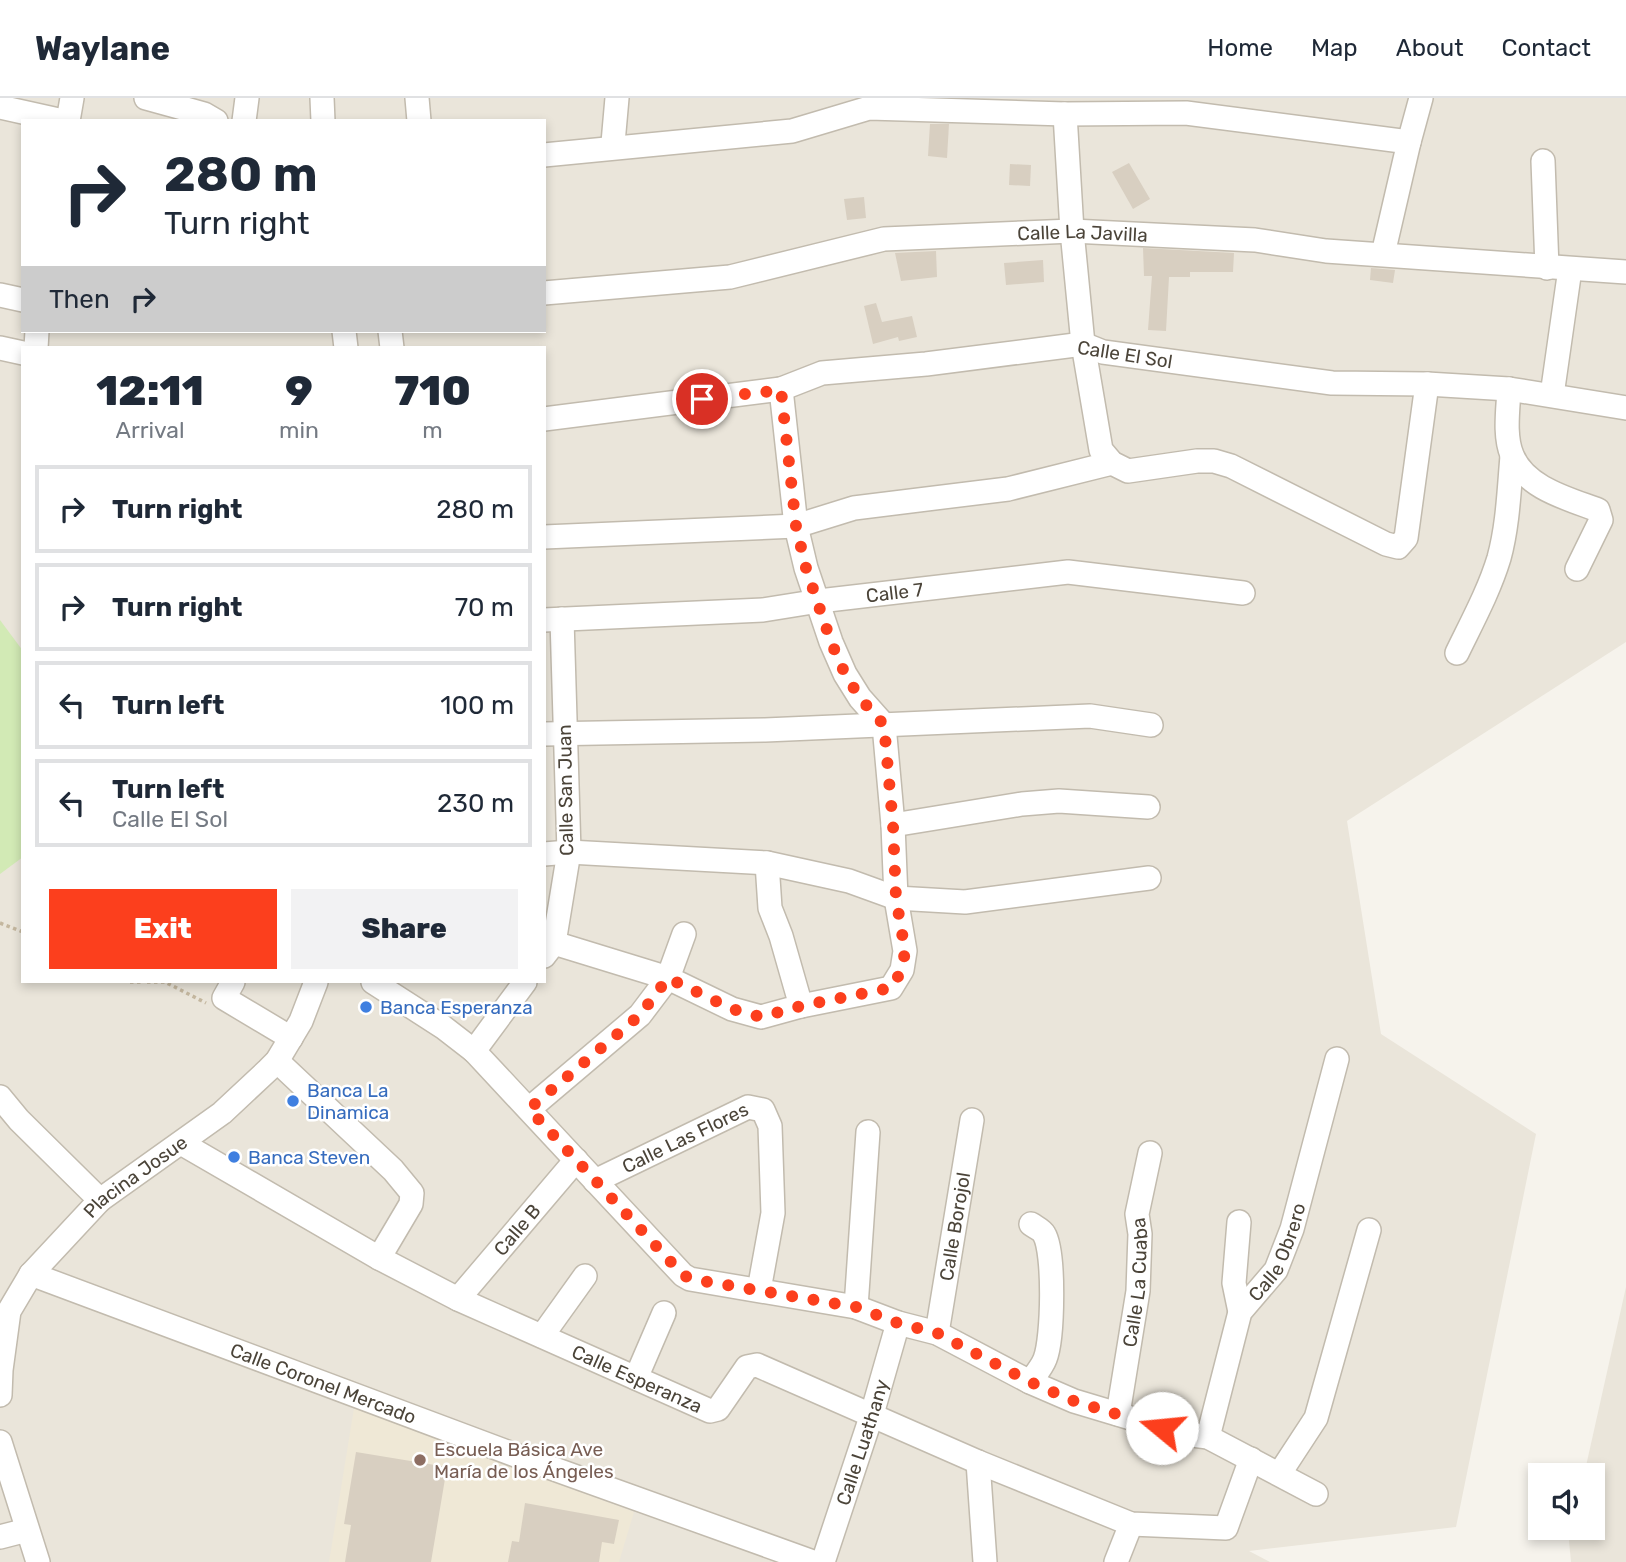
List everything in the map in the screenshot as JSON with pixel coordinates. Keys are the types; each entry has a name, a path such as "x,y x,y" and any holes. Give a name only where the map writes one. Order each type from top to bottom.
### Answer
{"street":[{"path":"66,119 72,98"},
{"path":"146,98 204,114 213,119"},
{"path":"244,119 247,98"},
{"path":"322,98 323,119"},
{"path":"417,98 419,119"},
{"path":"610,148 613,143 617,98"},
{"path":"1383,254 1421,98"},
{"path":"546,155 792,131 869,108 1008,105 1065,114 1191,105 1409,142"},
{"path":"0,107 56,119"},
{"path":"1065,114 1072,231 1083,344 1101,450 1112,463 1128,471 1214,461 1231,466 1386,544 1398,547 1406,538 1427,384"},
{"path":"1543,161 1558,269 1552,395"},
{"name":"Calle La Javilla","path":"546,293 730,278 884,239 1072,231 1255,240 1326,251 1626,272"},
{"path":"0,295 21,300"},
{"name":"Calle El Sol","path":"546,418 781,390 822,373 1083,344 1103,352 1332,383 1427,384 1508,389 1626,408"},
{"path":"0,348 21,353"},
{"path":"1457,653 1499,557 1507,519 1512,456 1508,430 1508,389"},
{"path":"549,949 668,978 732,1009 761,1017 891,988 902,970 905,951 896,898 884,725 860,698 845,674 806,568 796,526 781,390"},
{"path":"1512,456 1529,477 1548,490 1598,510 1601,520 1577,569"},
{"path":"546,537 796,526 854,508 1008,489 1112,463"},
{"name":"Calle 7","path":"553,620 763,610 1068,572 1243,593"},
{"name":"Calle San Juan","path":"549,949 569,852 554,734 553,620"},
{"path":"554,734 1090,716 1151,724"},
{"path":"893,825 1022,804 1059,801 1148,807"},
{"path":"546,853 767,863 849,881 896,898 965,902 1149,878"},
{"path":"767,863 770,908 801,1006"},
{"path":"529,1109 640,1015 668,978 684,934"},
{"path":"232,983 224,998 291,1038"},
{"name":"Placina Josue","path":"0,1395 5,1309 100,1200 222,1113 276,1060 301,1021 316,983"},
{"path":"375,983 443,1027 474,1051 683,1275 691,1279 856,1307 898,1323 937,1333 1030,1382 1074,1401 1184,1434 1208,1437 1316,1493"},
{"path":"474,1051 524,983"},
{"name":"Calle Obrero","path":"1208,1437 1240,1312 1276,1270 1288,1239 1337,1059"},
{"path":"276,1060 393,1170 412,1192 411,1205 379,1258"},
{"path":"0,1097 19,1121 100,1200"},
{"name":"Calle Las Flores","path":"595,1181 748,1107 763,1110 770,1126 773,1213 759,1290"},
{"name":"Calle Borojol","path":"937,1333 972,1120"},
{"path":"856,1307 868,1132"},
{"name":"Calle Esperanza","path":"181,1143 379,1258 458,1299 714,1411 747,1367 757,1365 978,1462 1131,1524 1226,1528 1251,1459"},
{"name":"Calle La Cuaba","path":"1118,1414 1138,1291 1138,1214 1150,1153"},
{"name":"Calle B","path":"458,1299 576,1160"},
{"path":"1239,1222 1234,1283 1240,1312"},
{"path":"1030,1382 1045,1360 1051,1319 1051,1254 1044,1233 1031,1224"},
{"path":"1280,1473 1316,1418 1369,1230"},
{"name":"Calle Coronel Mercado","path":"32,1275 517,1456 813,1562"},
{"path":"542,1336 585,1276"},
{"path":"636,1378 664,1312"},
{"name":"Calle Luathany","path":"823,1562 872,1414 898,1323"},
{"path":"0,1442 38,1562"},
{"path":"978,1462 985,1562"},
{"path":"1116,1562 1131,1524"},
{"path":"0,1537 27,1530"}],"path":[{"path":"0,923 21,931"}],"shaded area":[{"path":"0,98 1626,98 1626,642 1347,821 1381,1034 1536,1134 1456,1527 1249,1551 1270,1562 0,1562"},
{"path":"1626,1287 1626,1562 1571,1562 1569,1540 1605,1540 1605,1463 1587,1463"},
{"name":"Escuela Básica Ave María de los Ángeles","path":"354,1408 634,1512 619,1562 329,1562"}],"green space":[{"path":"0,620 21,648 21,858 0,874"}],"building":[{"path":"930,124 949,124 947,158 928,156"},
{"path":"1129,163 1150,199 1133,209 1112,172"},
{"path":"1010,164 1031,165 1030,186 1009,185"},
{"path":"864,197 866,218 847,220 844,199"},
{"path":"1143,248 1234,253 1233,272 1190,272 1190,277 1169,277 1166,331 1148,330 1152,276 1144,276"},
{"path":"936,251 937,277 901,281 895,253"},
{"path":"1043,260 1044,282 1006,285 1004,263"},
{"path":"1371,268 1395,270 1393,283 1370,280"},
{"path":"876,303 882,322 912,316 917,337 899,341 898,337 873,344 864,306"},
{"path":"356,1452 447,1467 431,1562 345,1562 351,1525 344,1524"},
{"path":"525,1503 619,1520 614,1544 602,1542 599,1562 508,1562 512,1541 519,1542"}],"place":[{"name":"Banca Esperanza","path":"366,1007"},
{"name":"Banca La Dinamica","path":"293,1101"},
{"name":"Banca Steven","path":"234,1157"},
{"name":"Escuela Básica Ave María de los Ángeles","path":"420,1460"}],"route":[{"path":"702,399 781,390 796,526 806,568 845,674 860,698 884,725 896,898 905,951 902,970 891,988 761,1017 732,1009 668,978 640,1015 529,1109 683,1275 691,1279 856,1307 898,1323 937,1333 1030,1382 1074,1401 1162,1428"}]}
